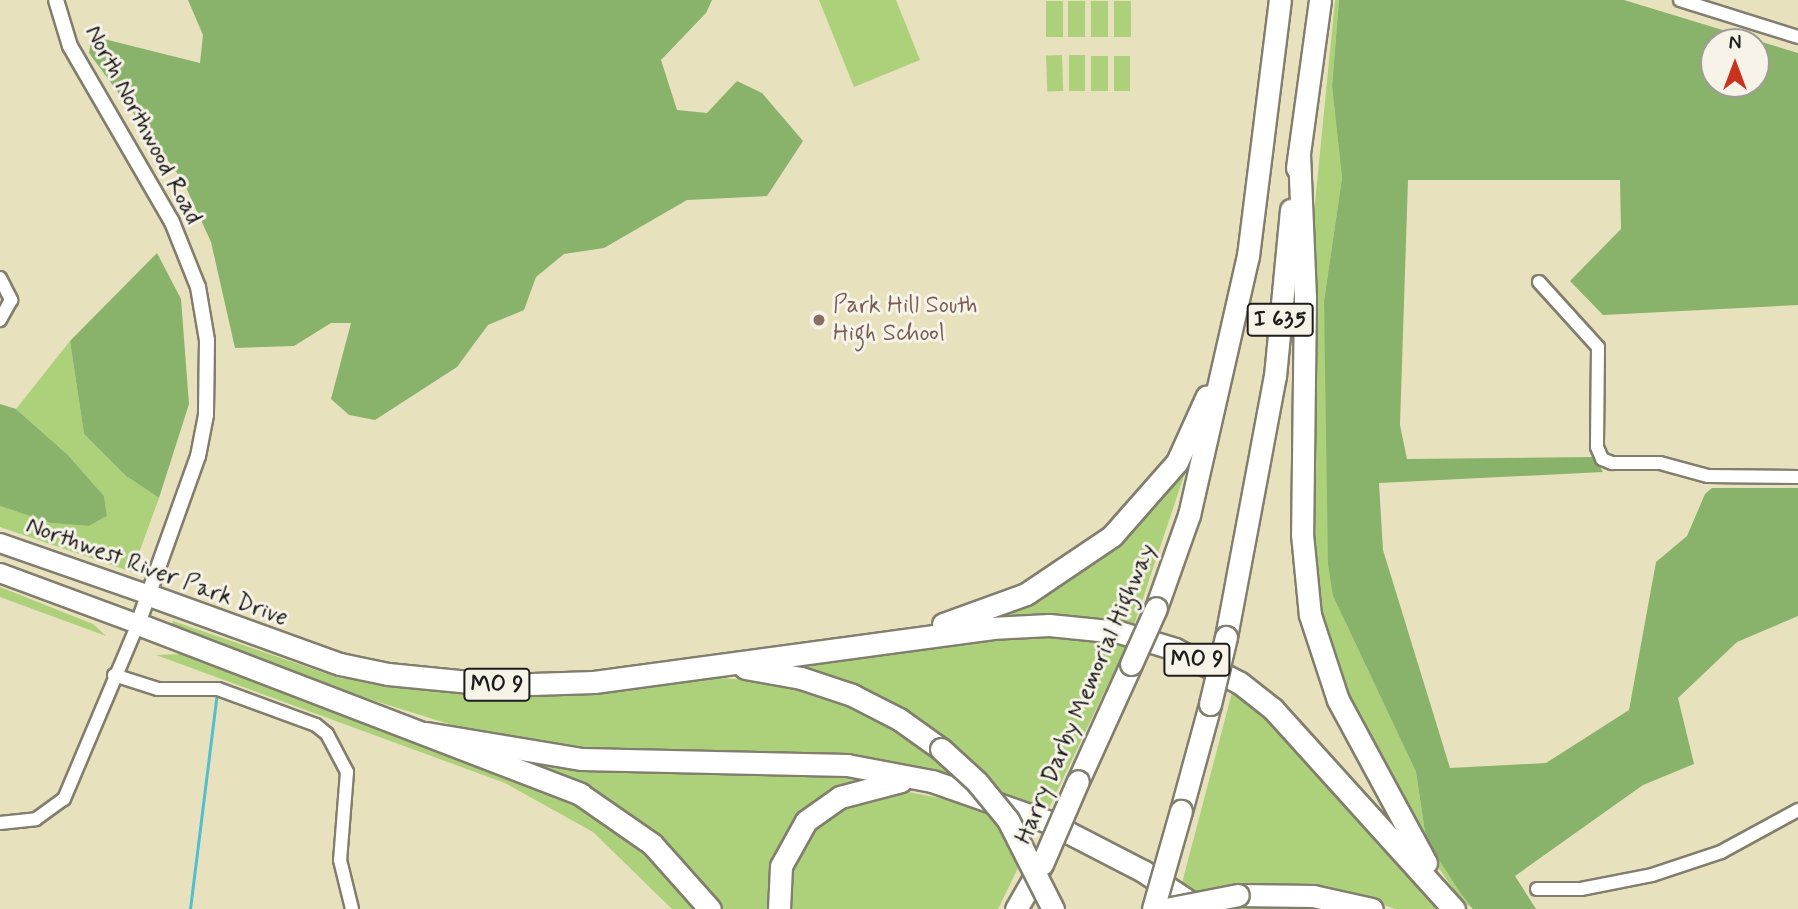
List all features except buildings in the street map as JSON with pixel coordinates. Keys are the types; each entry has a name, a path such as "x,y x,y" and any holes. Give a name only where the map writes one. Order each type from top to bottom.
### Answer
{"highway":[{"name":"Harry Darby Memorial Highway","path":"1017,904 1042,864 1156,608 1189,515 1248,256 1280,0"},
{"name":"I 635","path":"1153,909 1226,637 1275,376 1299,154 1320,0"},
{"path":"1299,154 1306,297 1302,534 1310,615 1338,700 1450,904"},
{"path":"856,644 995,608 1085,558 1137,513 1177,462 1228,350"},
{"name":"Northwest River Park Drive","path":"149,595 295,650 388,674 501,685 594,682 702,667"},
{"name":"MO 9","path":"138,624 426,733 582,759 847,765 932,781 1070,832 1143,871 1200,909"},
{"name":"MO 9","path":"702,667 856,644 1049,625 1119,632 1175,649 1240,683 1273,709 1450,904"},
{"path":"702,667 749,668 827,686 899,719 941,749 1008,820 1054,909"},
{"path":"426,733 557,784 609,811 652,844 710,909"},
{"path":"779,909 779,881 786,852 816,810 840,796 879,784 932,781"},
{"path":"1167,909 1238,895 1302,895 1372,909"}],"main road":[{"name":"Northwest River Park Drive","path":"0,543 149,595"},
{"name":"MO 9","path":"0,573 138,624"}],"street":[{"name":"North Northwood Road","path":"56,0 71,46 173,222 198,287 207,340 206,415 198,456 138,624"},
{"path":"1680,0 1798,37"},
{"path":"0,278 11,300 0,320"},
{"path":"1539,282 1598,347 1597,447 1602,458 1612,463 1660,463 1690,473 1798,477"},
{"path":"0,823 36,819 64,799 114,675 138,624"},
{"path":"114,675 158,689 218,689 316,725 327,734 347,772 340,851 352,909"},
{"path":"1537,888 1581,888 1674,868 1721,852 1798,810"}],"green space":[{"path":"188,0 712,0 706,13 661,60 677,110 707,113 737,81 762,93 803,141 767,196 687,200 604,248 564,254 536,277 524,310 488,325 457,367 375,420 349,415 331,399 351,323 331,323 294,346 235,348 211,242 183,181 89,53 92,36 200,63 203,35"},
{"path":"819,0 896,0 920,60 854,87"},
{"path":"1335,0 1339,0 1332,86 1342,178 1324,301 1333,596 1416,772 1426,839 1473,909 1461,900 1431,857 1351,714 1308,584 1310,254"},
{"path":"1339,0 1624,0 1716,28 1700,28 1700,98 1770,98 1770,44 1798,53 1798,305 1603,315 1570,281 1621,229 1620,180 1408,180 1400,425 1407,459 1594,457 1603,472 1379,483 1383,550 1450,768 1546,763 1629,710 1656,562 1687,536 1705,494 1712,488 1798,488 1798,616 1737,642 1678,698 1694,764 1643,785 1515,876 1536,909 1473,909 1459,891 1426,839 1416,772 1333,596 1328,564 1324,301 1342,178 1332,86"},
{"path":"1046,1 1063,1 1063,37 1046,37"},
{"path":"1068,1 1085,1 1085,37 1068,37"},
{"path":"1091,1 1108,1 1108,37 1091,37"},
{"path":"1114,1 1131,1 1131,37 1114,37"},
{"path":"1062,55 1063,91 1047,92 1046,56"},
{"path":"1069,55 1085,55 1085,91 1069,91"},
{"path":"1091,56 1108,56 1108,91 1091,91"},
{"path":"1114,56 1130,56 1130,91 1114,91"},
{"path":"157,253 181,299 189,404 159,498 126,476 84,434 70,341"},
{"path":"70,341 84,434 126,476 159,498 132,572 0,527 0,506 52,523 89,526 107,516 104,496 68,455 16,409"},
{"path":"0,404 16,409 68,455 104,496 107,516 89,526 51,523 0,506"},
{"path":"1193,449 1133,628 993,621 985,615 1038,593"},
{"path":"0,587 93,624 106,636 0,597"},
{"path":"173,621 339,678 445,691 563,693 707,677 787,683 867,710 916,737 946,763 974,768 941,740 871,698 823,678 765,666 764,662 1029,631 1087,632 1129,640 1048,810 957,780 872,763 801,755 575,751 484,735 350,693 171,626"},
{"path":"183,654 553,791 625,831 700,909 672,909 593,832 505,783 156,655"},
{"path":"1234,685 1257,700 1444,909 1395,909 1376,902 1242,899 1351,909 1216,909 1182,883"},
{"path":"512,757 831,774 867,779 827,793 795,821 776,855 772,909 717,909 674,858"},
{"path":"893,789 965,803 1037,829 998,909 786,909 786,873 824,811"}],"waterway":[{"path":"190,909 216,699"}],"place":[{"name":"Park Hill South High School","path":"819,320"}]}
